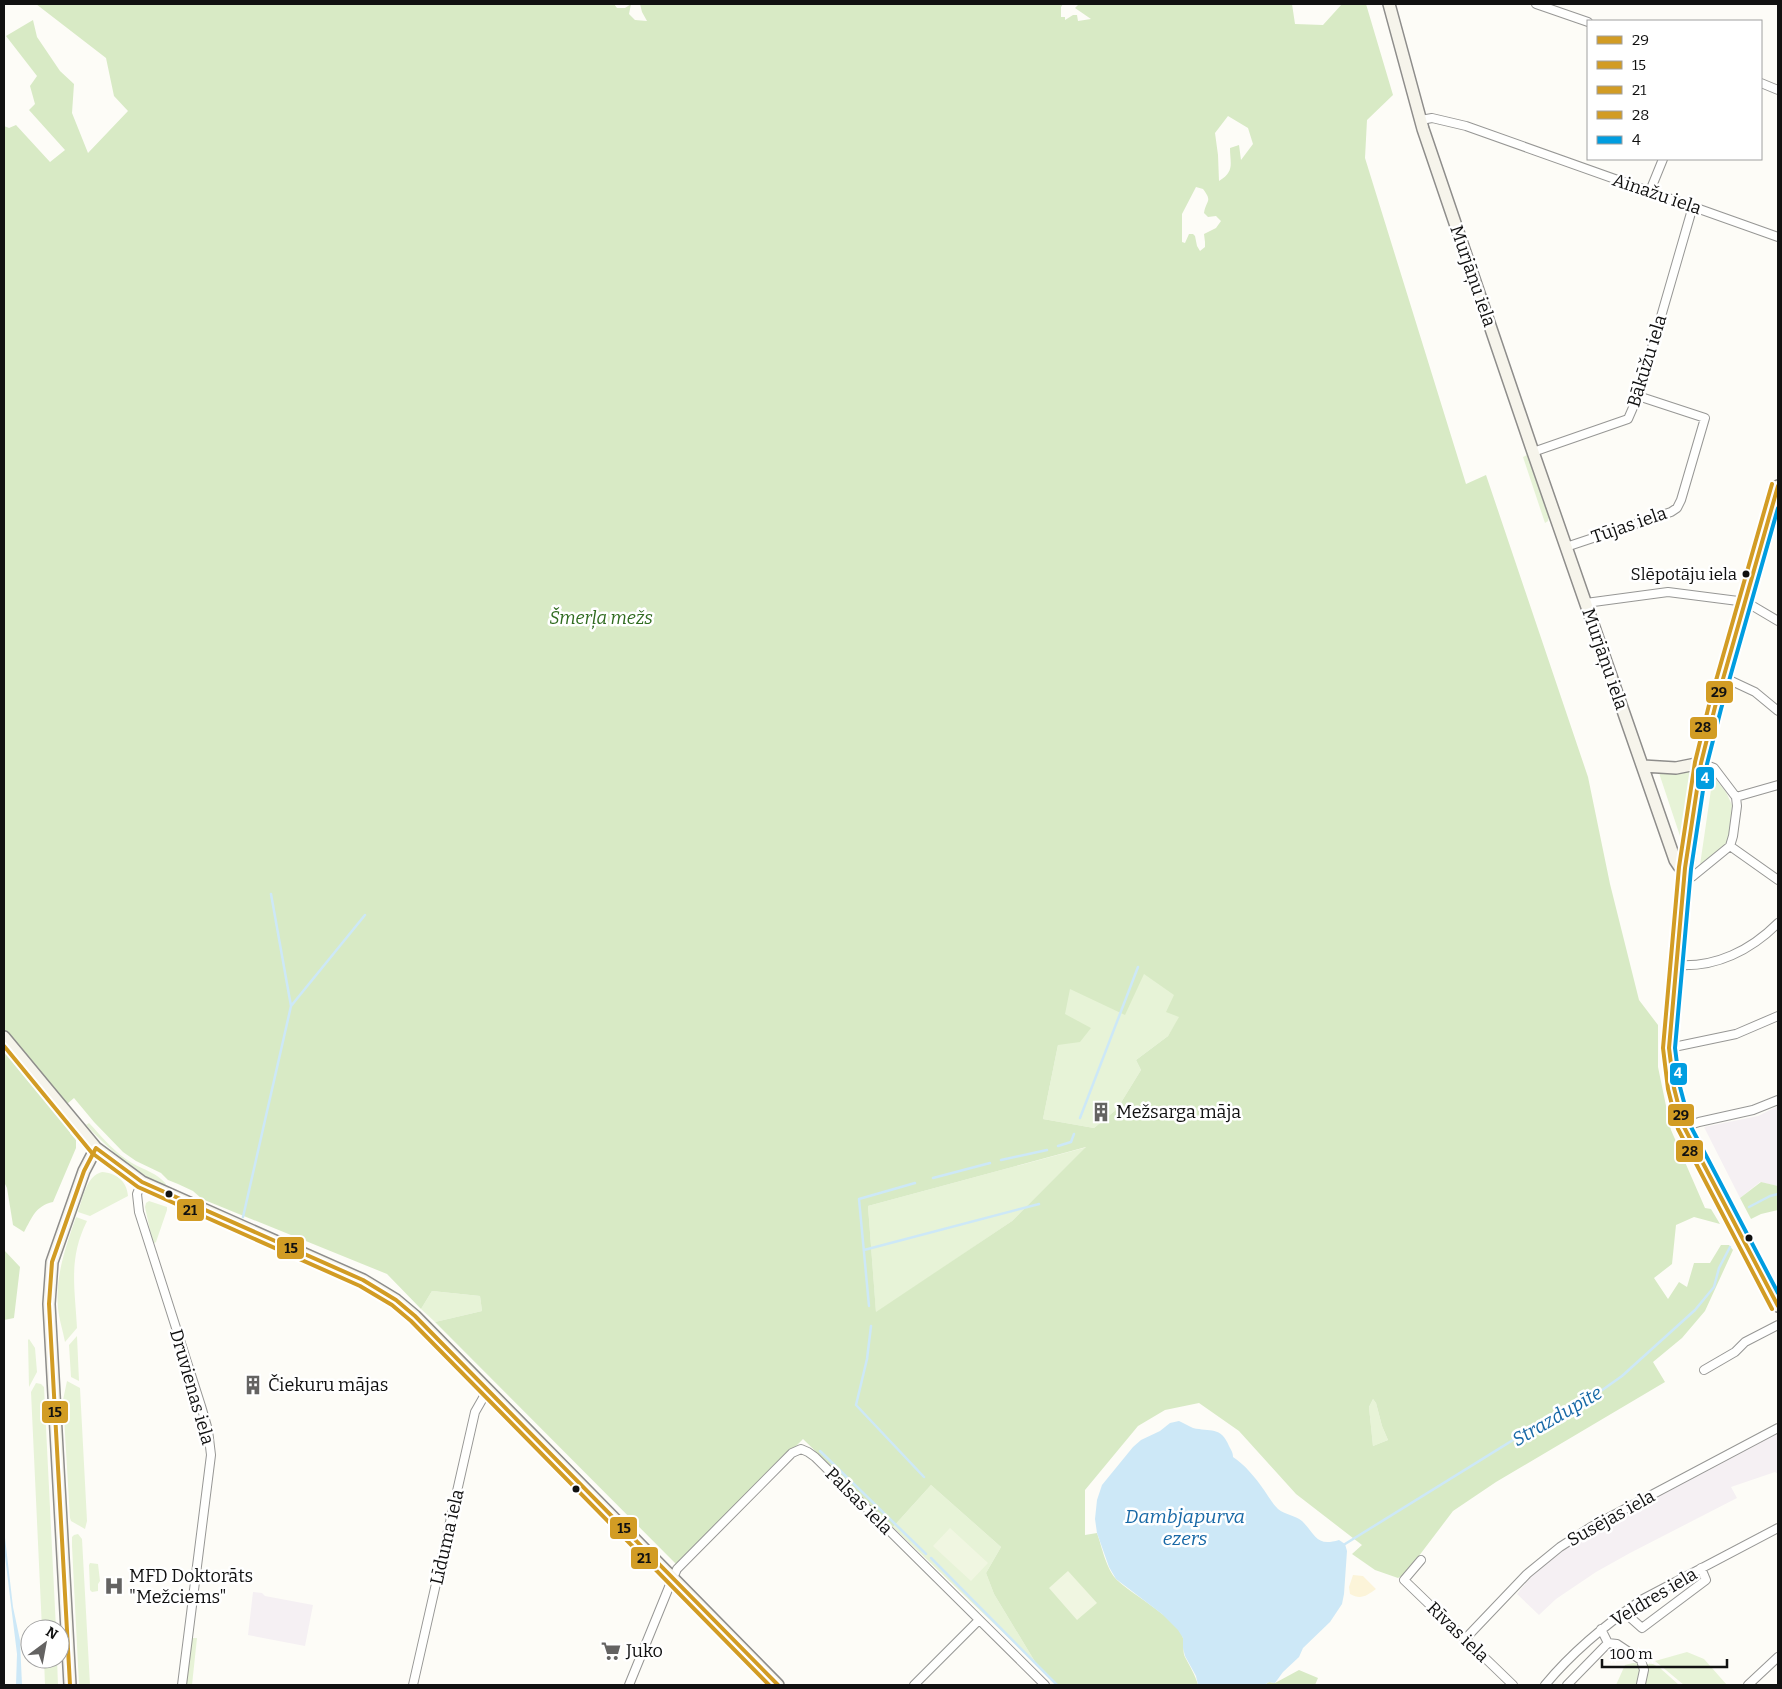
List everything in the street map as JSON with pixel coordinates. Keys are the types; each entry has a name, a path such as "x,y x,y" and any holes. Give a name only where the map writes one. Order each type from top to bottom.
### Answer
{"street":[{"name":"Murjāņu iela","path":"1388,4 1421,120 1533,452 1675,860 1685,874"},
{"path":"1536,4 1587,22"},
{"path":"1762,83 1778,90"},
{"name":"Ainažu iela","path":"1421,120 1432,118 1466,126 1778,236"},
{"path":"1650,191 1662,160"},
{"name":"Bākūžu iela","path":"1533,452 1628,419 1638,396 1693,206"},
{"name":"Tūjas iela","path":"1566,547 1671,512 1677,508 1681,500 1705,418 1638,396"},
{"path":"1778,486 1723,677 1701,763 1685,874 1669,1048 1676,1104 1684,1127 1778,1306"},
{"path":"1586,603 1668,592 1746,602 1778,621"},
{"path":"1723,677 1755,692 1778,711"},
{"path":"1642,766 1676,768 1701,763 1714,768 1736,797 1736,814 1730,846 1692,877 1685,874"},
{"path":"1736,797 1778,785"},
{"path":"1730,846 1778,880"},
{"path":"1676,965 1695,966 1731,956 1750,947 1778,923"},
{"path":"1669,1048 1736,1034 1778,1016"},
{"path":"4,1038 96,1148 142,1182 374,1286 396,1300 414,1316 778,1685"},
{"path":"1684,1127 1752,1110 1778,1100"},
{"path":"70,1685 49,1304 50,1275 54,1255 78,1187 96,1148"},
{"name":"Druvienas iela","path":"142,1182 137,1194 139,1212 202,1406 211,1445 182,1685"},
{"path":"1704,1370 1735,1352 1745,1342 1778,1325"},
{"name":"Līduma iela","path":"413,1685 476,1412 483,1398 489,1392"},
{"name":"Susējas iela","path":"1465,1639 1527,1574 1560,1547 1591,1527 1778,1428"},
{"name":"Palsas iela","path":"629,1685 678,1569 792,1453 801,1450 808,1452 815,1458 1045,1685"},
{"name":"Veldres iela","path":"1545,1685 1601,1629 1643,1599 1778,1528"},
{"name":"Rīvas iela","path":"1421,1560 1404,1580 1513,1685"},
{"path":"1624,1612 1642,1628 1706,1580 1701,1568"},
{"path":"914,1685 979,1620"},
{"path":"1601,1629 1608,1643"},
{"path":"1608,1643 1617,1644 1641,1660 1644,1670 1641,1684"},
{"path":"1567,1685 1608,1643"},
{"path":"1748,1685 1778,1657"}],"shaded area":[{"path":"1778,1106 1778,1186 1760,1182 1740,1198 1704,1127 1758,1116"},
{"path":"1778,1433 1778,1474 1775,1472 1731,1487 1737,1498 1596,1572 1556,1599 1539,1615 1517,1594 1533,1574 1567,1547 1595,1529"},
{"path":"253,1592 313,1605 305,1646 248,1635"}],"green space":[{"name":"Šmerļa mežs","path":"36,4 614,4 617,8 625,8 631,4 629,14 635,20 647,21 640,4 1063,4 1061,7 1061,17 1065,17 1065,20 1073,15 1077,15 1078,21 1091,19 1075,8 1079,4 1292,4 1295,24 1323,25 1342,4 1366,4 1393,95 1367,120 1365,158 1466,484 1486,475 1588,777 1610,884 1639,1000 1658,1025 1658,1067 1671,1130 1705,1208 1711,1209 1720,1224 1694,1217 1676,1225 1672,1264 1654,1278 1668,1299 1679,1282 1687,1287 1694,1263 1710,1263 1721,1245 1729,1245 1733,1250 1705,1311 1682,1338 1653,1362 1665,1382 1496,1482 1453,1511 1406,1573 1398,1578 1375,1570 1352,1554 1362,1545 1296,1494 1239,1431 1199,1403 1165,1410 1138,1426 1085,1490 1085,1535 1097,1533 1107,1564 1117,1580 1164,1616 1180,1631 1184,1641 1184,1655 1198,1685 1056,1685 1037,1665 994,1594 986,1573 1001,1547 931,1485 893,1527 803,1439 678,1566 435,1322 482,1311 480,1296 432,1291 421,1309 387,1274 202,1199 193,1191 168,1180 161,1173 136,1161 123,1152 74,1098 67,1104 4,1030 4,126 9,128 16,125 50,162 65,150 29,110 35,104 30,86 37,76 6,36 33,20 37,37 60,71 74,84 72,113 88,153 128,111 114,96 106,58","holes":["1228,116 1248,128 1253,144 1241,160 1239,145 1230,148 1230,170 1219,181 1215,133","1196,187 1203,189 1208,199 1204,213 1208,217 1216,216 1221,221 1216,228 1204,234 1205,247 1200,251 1193,234 1189,234 1185,243 1182,242 1182,214","1144,974 1174,995 1166,1012 1179,1017 1168,1036 1136,1060 1141,1070 1117,1109 1094,1128 1043,1119 1058,1045 1080,1042 1091,1028 1065,1014 1070,989 1125,1015","1086,1147 1012,1221 876,1312 868,1206","1373,1399 1388,1440 1373,1446 1369,1407"]},
{"path":"1527,455 1549,517 1545,523 1523,457"},
{"path":"1689,769 1693,771 1682,842 1659,773"},
{"path":"1706,770 1709,772 1695,870 1693,872 1691,870"},
{"path":"1713,776 1726,792 1732,805 1728,842 1700,865"},
{"path":"1059,911 1175,952 1180,1017 1168,1036 1136,1060 1141,1070 1117,1109 1094,1128 1043,1119 1058,1045"},
{"path":"4,1049 73,1129 70,1133 76,1140 76,1148 53,1202 42,1206 38,1210 24,1232 13,1225 7,1188 4,1182"},
{"path":"89,1123 120,1155 159,1177 166,1184 165,1186 122,1160 86,1125"},
{"path":"1087,1147 1012,1221 876,1313 868,1206"},
{"path":"102,1172 112,1174 120,1179 125,1186 128,1196 90,1216 78,1212 92,1178"},
{"path":"1761,1182 1778,1186 1778,1210 1761,1214 1751,1219 1740,1198"},
{"path":"149,1201 167,1207 156,1242 153,1244 145,1207"},
{"path":"76,1217 87,1221 77,1248 75,1261 74,1287 77,1328 65,1342 58,1308 58,1284 62,1261"},
{"path":"4,1250 20,1267 14,1318 4,1320"},
{"path":"432,1291 480,1296 482,1311 435,1322 421,1309"},
{"path":"77,1336 79,1381 71,1377 69,1345"},
{"path":"28,1340 35,1348 37,1372 29,1387"},
{"path":"67,1381 80,1388 87,1521 85,1529 71,1521 70,1518 63,1400"},
{"path":"36,1383 44,1387 56,1619 42,1619 31,1392"},
{"path":"1373,1399 1388,1440 1373,1446 1369,1407"},
{"path":"931,1485 1001,1547 986,1573 994,1594 1037,1665 893,1527"},
{"path":"950,1528 988,1563 971,1581 933,1546"},
{"path":"78,1534 82,1539 90,1685 79,1685 72,1546 72,1537"},
{"path":"90,1563 98,1564 100,1581 98,1591 92,1592 90,1590"},
{"path":"1068,1571 1097,1603 1077,1620 1049,1588"},
{"path":"192,1638 197,1638 192,1685 186,1685"},
{"path":"1687,1652 1704,1659 1727,1685 1684,1685 1655,1661"},
{"path":"1633,1663 1653,1664 1679,1685 1616,1685 1625,1665"},
{"path":"44,1669 57,1669 58,1685 45,1685"},
{"path":"1299,1670 1318,1678 1315,1685 1264,1685 1269,1682 1275,1683"}],"sand":[{"path":"1353,1575 1363,1576 1376,1589 1363,1596 1357,1597 1350,1594 1349,1587"}],"water":[{"name":"Dambjapurva ezers","path":"1179,1421 1193,1428 1214,1431 1222,1435 1232,1451 1233,1457 1254,1476 1278,1509 1302,1521 1321,1541 1331,1542 1339,1540 1345,1544 1347,1551 1342,1604 1330,1622 1303,1648 1299,1657 1283,1672 1275,1683 1269,1682 1264,1685 1198,1685 1196,1676 1185,1656 1183,1638 1178,1630 1162,1614 1116,1579 1109,1567 1097,1533 1095,1519 1097,1500 1102,1485 1141,1440 1160,1431 1170,1423"},
{"path":"4,1529 13,1607 20,1640 22,1685 16,1685 17,1654 4,1548"}],"waterway":[{"path":"271,894 291,1006"},
{"path":"243,1217 291,1006 365,915"},
{"path":"1080,1118 1138,967"},
{"path":"1058,1146 1071,1142 1074,1134"},
{"path":"1001,1160 1047,1150"},
{"path":"933,1178 990,1163"},
{"path":"869,1306 859,1199 915,1183"},
{"name":"Strazdupīte","path":"1749,1207 1778,1194"},
{"path":"864,1250 1039,1204"},
{"name":"Strazdupīte","path":"1345,1544 1552,1416 1591,1398 1622,1376 1695,1310 1714,1287 1719,1268 1730,1247"},
{"path":"871,1326 867,1359 856,1405 924,1477"},
{"path":"820,1451 926,1554"},
{"path":"931,1558 1057,1685"}],"transit line":[{"name":"28","path":"1772,484 1709,705 1695,762 1679,867 1663,1048 1668,1089 1678,1129 1772,1309"},
{"name":"29","path":"1778,486 1715,707 1701,763 1685,868 1669,1048 1674,1088 1684,1127 1778,1306"},
{"name":"4","path":"1778,508 1707,764 1691,869 1675,1048 1680,1087 1690,1125 1778,1293"},
{"name":"21","path":"4,1046 92,1153 138,1187 360,1286 392,1305 411,1321 769,1685"},
{"name":"15","path":"96,1148 142,1182 363,1280 396,1300 415,1316 778,1685"},
{"name":"15","path":"70,1685 49,1304 52,1262 84,1171 96,1148"}],"place":[{"name":"Slēpotāju iela","path":"1746,574"},
{"name":"Mežsarga māja","path":"1101,1112"},
{"name":"Čiekuru mājas","path":"253,1385"},
{"name":"MFD Doktorāts \"Mežciems\"","path":"114,1586"},
{"name":"Juko","path":"611,1651"}]}
